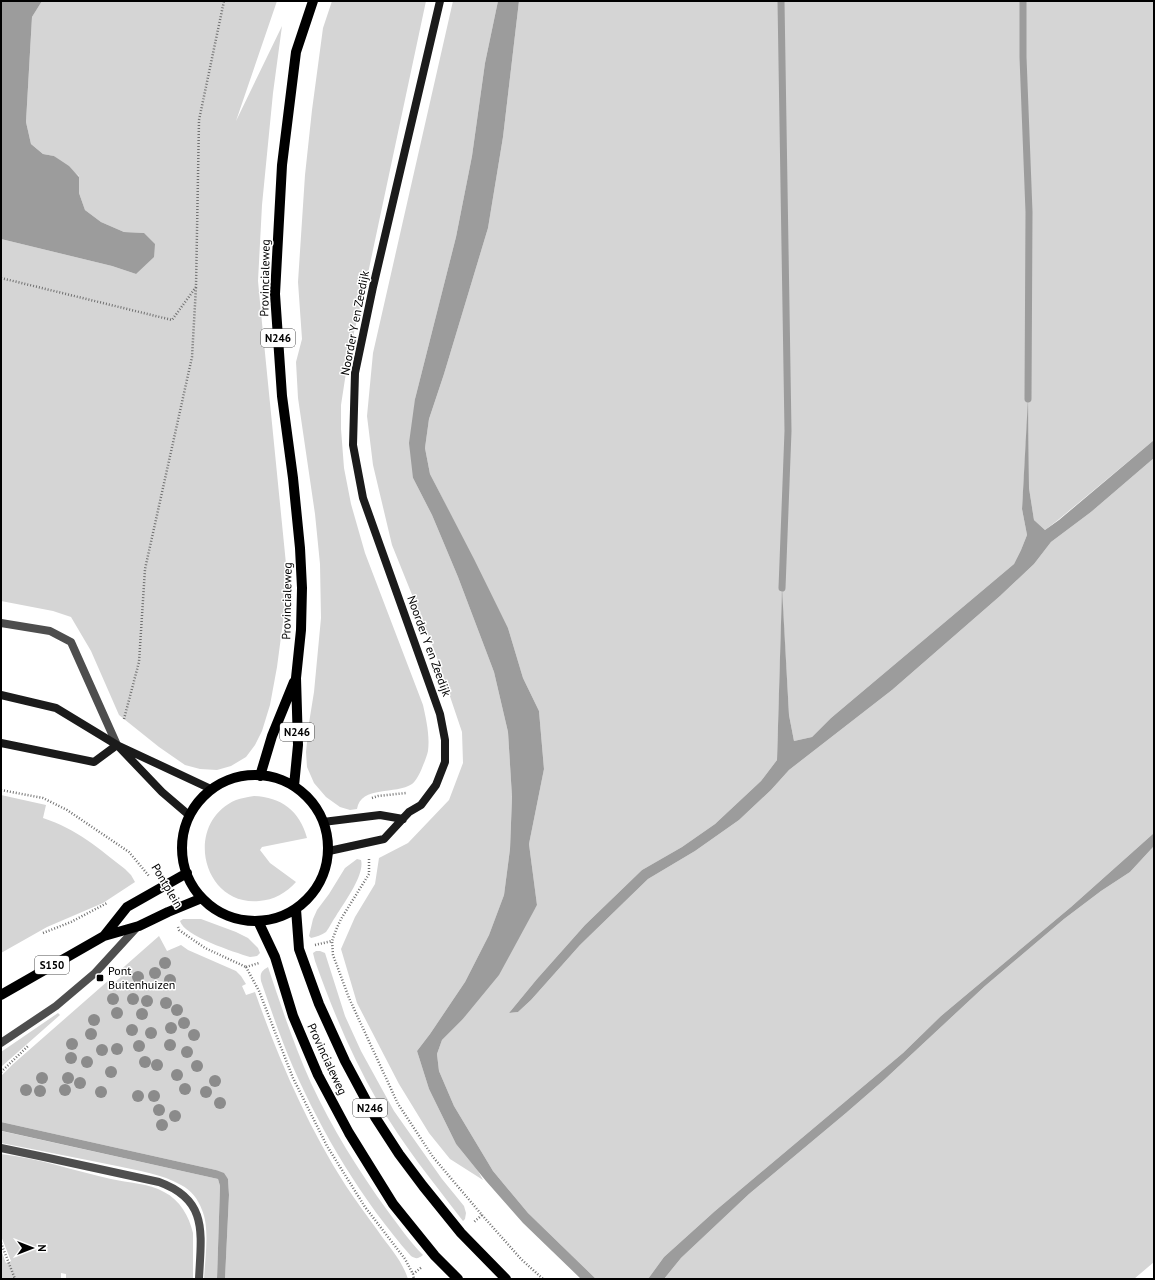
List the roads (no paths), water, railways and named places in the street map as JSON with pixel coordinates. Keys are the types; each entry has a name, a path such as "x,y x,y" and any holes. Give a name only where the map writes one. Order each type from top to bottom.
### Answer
{"main road":[{"name":"Provincialeweg","path":"294,786 298,745 296,678 302,630 302,588 300,548 293,478 282,396 275,294 282,165 296,52 313,1"},
{"name":"Provincialeweg","path":"260,776 272,736 296,678"},
{"path":"254,775 274,777 294,786 310,799 322,817 328,837 329,851 324,871 316,889 307,900 296,909 278,918 258,921 238,919 220,912 202,898 192,884 185,868 182,850 184,833 190,816 199,801 211,789 222,782 233,778 254,775"},
{"name":"S150","path":"104,936 127,907 187,873"},
{"name":"S150","path":"1,995 104,936 139,926 202,898"},
{"name":"Provincialeweg","path":"296,909 300,949 319,1004 345,1061 375,1117 398,1154 461,1233 506,1279"},
{"name":"Provincialeweg","path":"258,921 275,957 293,1016 318,1075 349,1133 392,1204 435,1256 458,1279"}],"street":[{"name":"Noorder Y en Zeedijk","path":"329,851 384,839 409,812 421,805 436,785 445,762 445,740 440,714 363,498 353,445 355,373 373,287 440,1"},
{"path":"1,695 56,708 117,745 211,789"},
{"path":"1,744 94,762 117,745"},
{"path":"117,745 162,792 190,816"},
{"path":"323,822 380,815 402,819"}],"lane":[{"path":"1,623 50,631 71,642 117,745"},
{"path":"1,1043 56,1006 90,978 139,926"},
{"path":"1,1148 44,1156 159,1182 181,1192 190,1201 199,1220 199,1279"}],"waterway":[{"path":"781,1 788,431 782,588"},
{"path":"1023,1 1023,57 1029,212 1028,399"}],"place":[{"name":"Pont Buitenhuizen","path":"100,978"}]}
